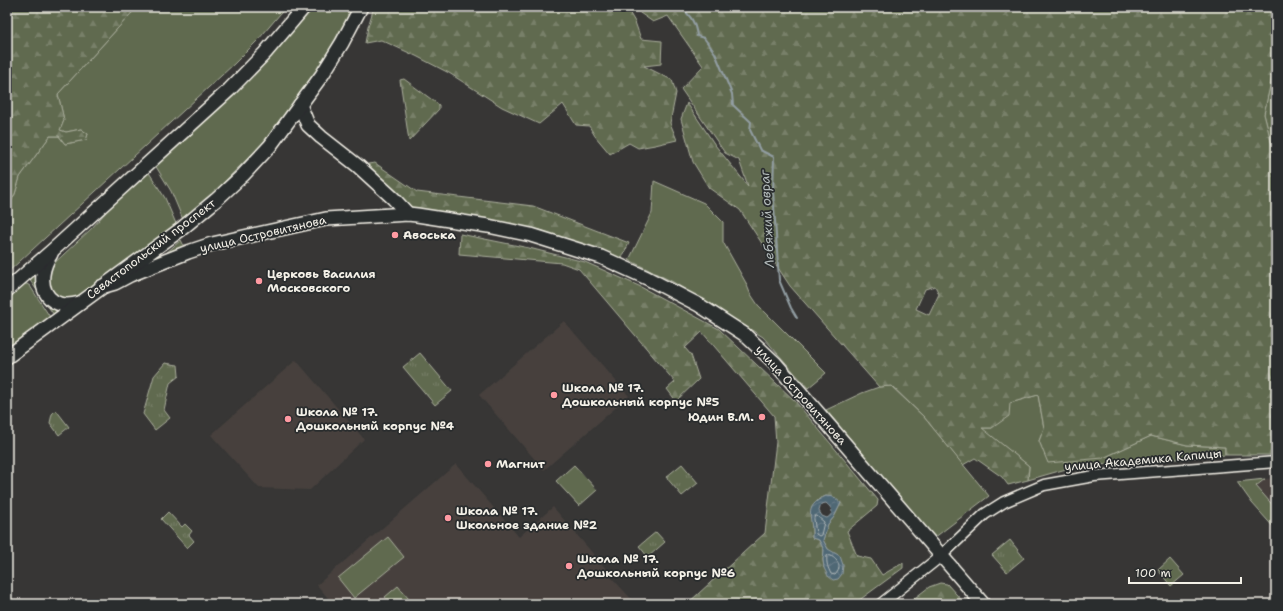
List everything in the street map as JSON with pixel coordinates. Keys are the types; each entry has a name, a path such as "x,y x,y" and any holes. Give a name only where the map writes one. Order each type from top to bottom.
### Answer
{"main road":[{"path":"7,290 230,90 265,53 304,7"},
{"name":"Севастопольский проспект","path":"7,357 180,230 243,175 270,146 322,75 342,43 361,7"},
{"path":"300,105 308,125 358,166 408,214"},
{"name":"улица Островитянова","path":"101,287 115,283 130,275 212,244 326,219 408,214 488,226 531,235 577,248 648,278 699,305 744,334 775,362 983,604"},
{"path":"54,249 43,269 42,280 44,290 52,300 62,305 66,306 81,303"}],"street":[{"name":"улица Академика Капицы","path":"881,604 941,556 985,514 1004,502 1044,485 1094,476 1276,462"}],"shaded area":[{"name":"Школа № 17. Дошкольный корпус №5","path":"564,321 629,396 544,470 479,395"},
{"name":"Школа № 17. Дошкольный корпус №4","path":"296,360 364,439 310,490 259,488 211,435"},
{"name":"Школа № 17. Школьное здание №2","path":"456,464 519,537 553,507 607,570 611,577 636,604 333,604 317,585"},
{"path":"1276,478 1276,509 1256,486 1265,479"}],"green space":[{"path":"7,7 137,7 58,94 64,120 60,130 66,132 81,129 88,134 86,140 65,144 59,136 50,136 20,177 15,194 7,208"},
{"path":"137,7 286,7 258,40 234,64 7,273 7,208 15,194 20,177 50,136 59,136 65,144 86,140 88,134 81,129 66,132 60,130 64,120 58,94"},
{"path":"312,7 354,7 319,67 262,144 184,222 171,191 155,165 249,80 306,16"},
{"path":"374,7 626,7 635,22 641,39 662,41 661,64 644,66 672,80 676,93 670,123 677,140 638,148 629,143 610,154 589,126 576,125 563,104 539,124 502,107 449,73 416,56 381,40 365,43"},
{"path":"636,7 1276,7 1276,58 1264,114 1276,161 1276,455 1225,455 1225,447 1187,445 1151,436 1103,458 1048,463 1039,441 1044,428 1038,395 1010,403 1009,416 992,428 982,428 1029,466 1028,480 1008,485 1002,477 975,458 963,465 924,417 892,386 879,387 790,286 740,210 709,188 693,162 681,119 687,103 715,145 748,186 739,160 725,153 681,89 703,66 668,16 653,22 640,13","holes":["935,286 939,294 929,315 916,309 925,289"]},
{"path":"1276,58 1276,161 1264,114"},
{"path":"404,79 439,105 439,109 409,141 400,80"},
{"path":"375,163 417,192 533,206 629,243 621,260 540,230 413,211 365,167 368,164"},
{"path":"148,171 165,198 177,226 73,301 60,299 48,289 49,268 92,228 119,197"},
{"path":"654,181 704,203 723,222 723,242 758,305 826,373 808,388 763,337 673,282 629,260 652,213"},
{"path":"460,234 529,248 585,262 639,286 719,329 795,401 878,500 877,506 847,531 857,556 871,559 882,575 903,563 903,568 854,604 687,604 765,533 776,442 774,416 702,332 685,348 691,355 699,379 676,401 667,389 675,382 579,269 562,263 459,254","holes":["826,496 841,503 834,517 828,524 823,540 828,549 824,568 824,550 819,540 812,538 812,507 819,499"]},
{"path":"181,240 184,246 166,253"},
{"path":"35,275 40,292 46,301 61,311 54,315 29,279"},
{"path":"24,284 30,286 50,317 7,350 7,299"},
{"path":"420,353 452,391 435,405 403,367"},
{"path":"165,363 178,365 179,376 170,383 164,410 170,418 155,430 143,414 154,376"},
{"path":"891,386 924,417 989,496 934,538 826,410 862,393 879,387"},
{"path":"1038,395 1044,428 1039,441 1103,458 1151,436 1187,445 1225,447 1225,455 1073,467 1028,480 1029,466 981,428 992,428 1010,403"},
{"path":"56,410 69,427 59,435 50,423 52,414"},
{"path":"682,464 698,483 682,496 666,477"},
{"path":"574,465 597,490 579,506 556,481"},
{"path":"1265,479 1256,486 1276,509 1276,530 1252,503 1237,482"},
{"path":"168,512 182,527 185,524 192,531 189,535 194,541 187,548 161,519"},
{"path":"656,532 665,542 648,557 639,546"},
{"path":"388,537 404,557 354,598 338,578"},
{"path":"1010,540 1024,558 1007,572 992,555"},
{"path":"1170,559 1184,575 1171,586 1158,570"},
{"path":"940,583 947,584 965,604 932,604 930,602 928,604 907,604 929,587"},
{"path":"398,586 413,604 391,604 385,597"}],"water":[{"path":"826,496 834,497 841,503 834,517 828,524 823,540 828,549 840,556 843,565 842,574 838,579 833,580 828,576 824,568 824,550 819,540 812,538 810,514 811,509 818,500","holes":["826,503 832,512 827,518 822,516 819,511 821,504"]}],"waterway":[{"name":"Лебяжий овраг","path":"681,7 692,20 697,36 704,38 715,53 732,94 733,105 751,122 750,130 760,150 774,157 773,191 779,280 797,318"},
{"path":"1276,94 1272,113 1276,127"}],"place":[{"name":"Авоська","path":"395,235"},
{"name":"Церковь Василия Московского","path":"259,281"},
{"name":"Школа № 17. Дошкольный корпус №5","path":"554,395"},
{"name":"Юдин В.М.","path":"762,417"},
{"name":"Школа № 17. Дошкольный корпус №4","path":"288,419"},
{"name":"Магнит","path":"488,464"},
{"name":"Школа № 17. Школьное здание №2","path":"448,518"},
{"name":"Школа № 17. Дошкольный корпус №6","path":"569,566"}]}
